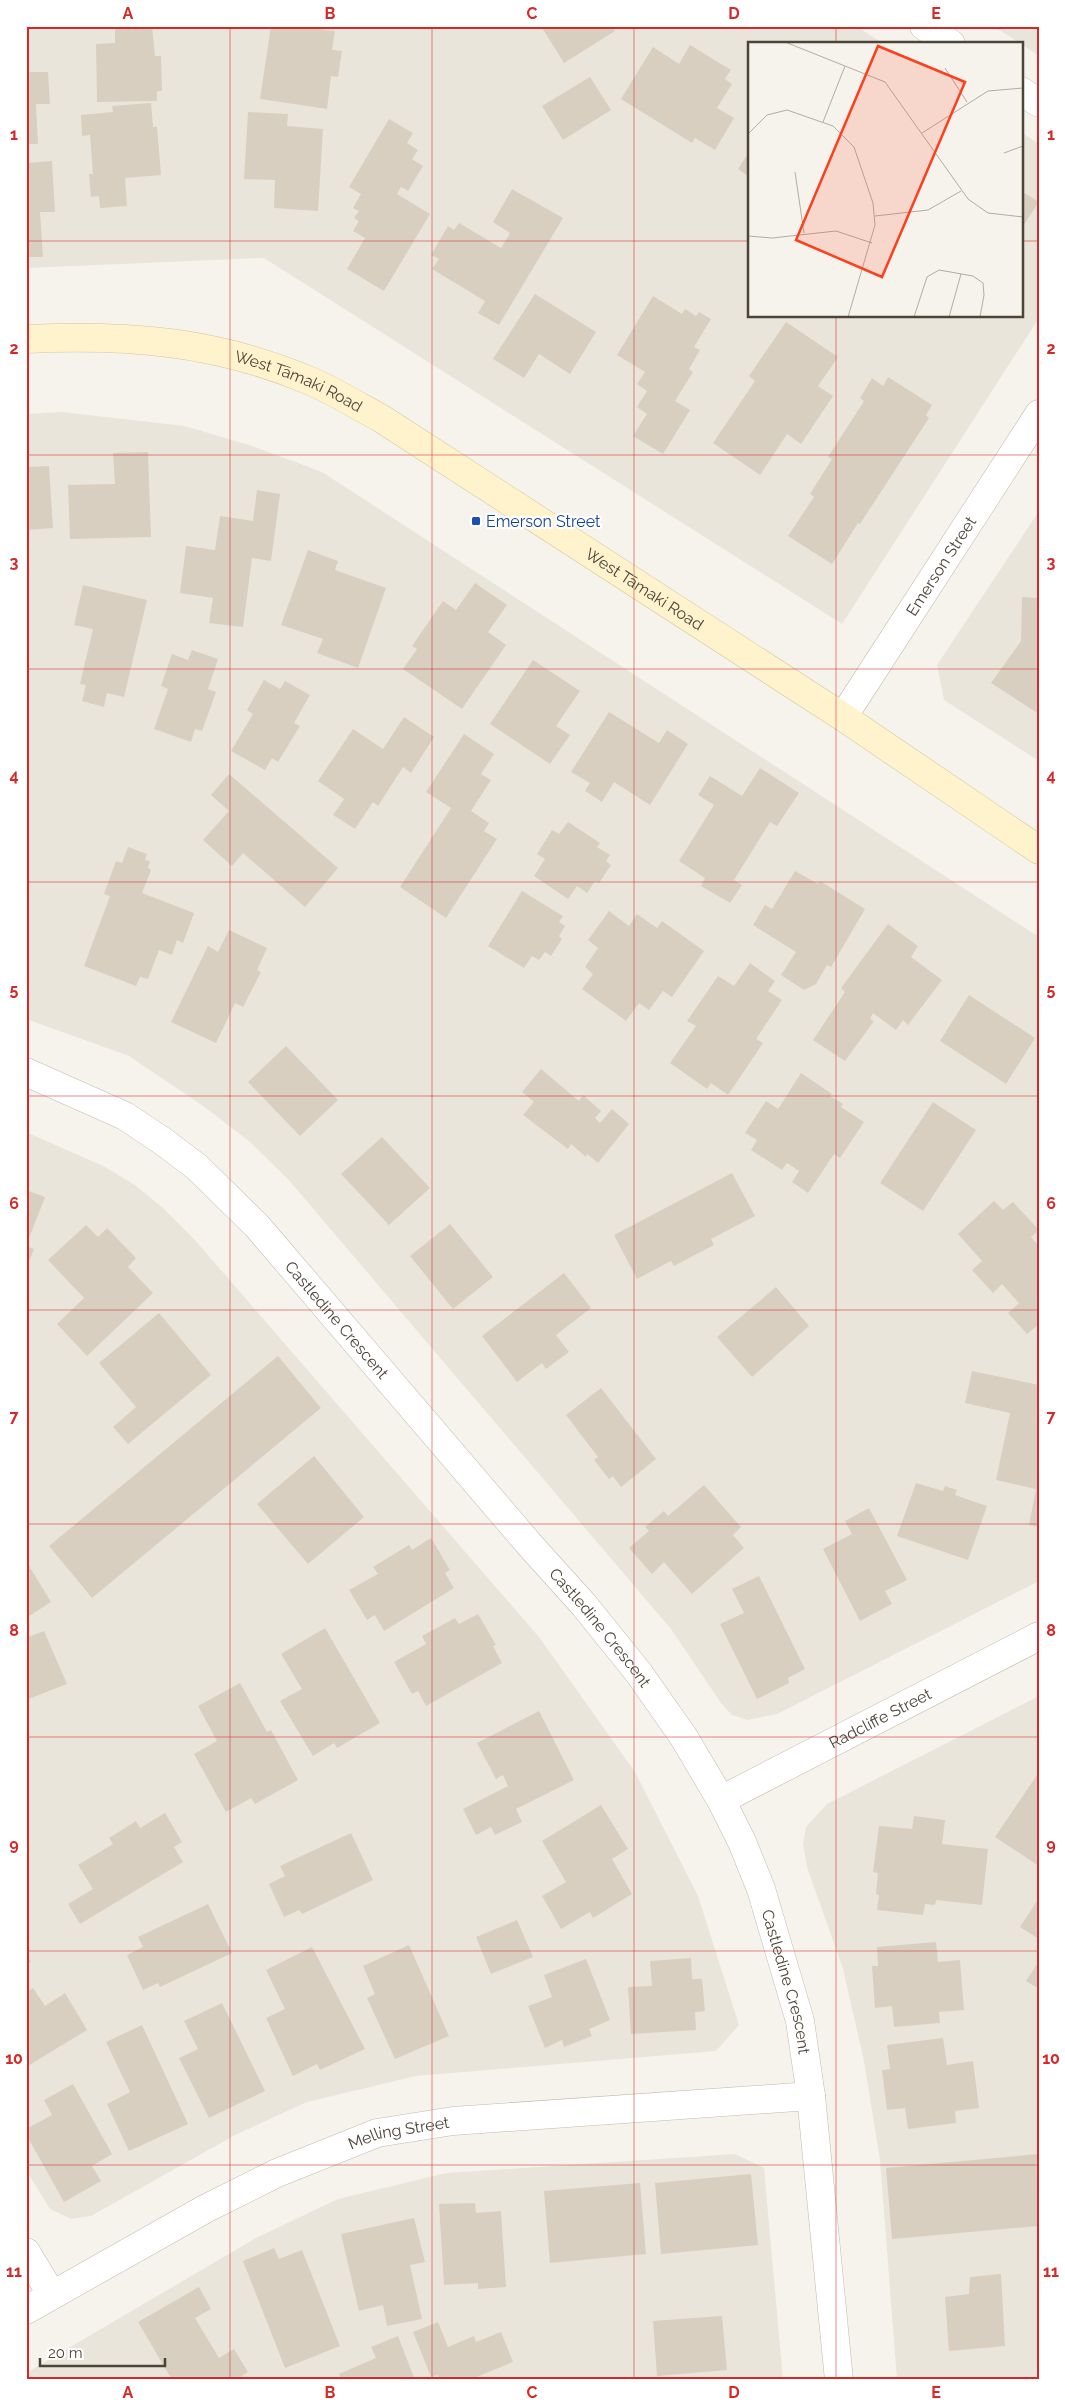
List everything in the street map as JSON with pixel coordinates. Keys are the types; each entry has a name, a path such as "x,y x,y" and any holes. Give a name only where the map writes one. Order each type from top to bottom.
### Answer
{"main road":[{"name":"West Tāmaki Road","path":"26,339 113,337 170,342 226,352 310,381 382,419 843,718 1039,850"}],"street":[{"path":"924,26 947,42"},
{"path":"1022,92 1039,103"},
{"name":"Emerson Street","path":"843,718 1039,414"},
{"name":"Castledine Crescent","path":"26,1072 124,1116 161,1140 197,1167 258,1226 522,1537 584,1605 638,1672 683,1736 721,1800 740,1838 761,1889 800,2021 811,2096 839,2380"},
{"name":"Radcliffe Street","path":"721,1800 1039,1636"},
{"name":"Melling Street","path":"26,2310 205,2209 277,2173 377,2133 453,2121 811,2096"},
{"path":"26,2252 52,2295"}],"shaded area":[{"path":"26,26 856,26 881,42 748,42 748,318 1022,318 1022,133 1039,144 1039,318 842,624 264,258 26,268"},
{"path":"993,26 1039,26 1039,56 1022,45 1022,42 1018,42"},
{"path":"61,412 185,426 252,446 322,472 1039,937 1039,1581 777,1714 748,1720 732,1715 721,1703 671,1629 287,1178 250,1142 206,1108 129,1056 26,1019 26,414"},
{"path":"1039,511 1039,761 944,700 937,665"},
{"path":"26,1132 103,1166 135,1185 163,1208 194,1239 539,1637 635,1772 698,1896 739,2025 716,2051 416,2076 307,2102 235,2135 91,2216 71,2219 50,2209 26,2170"},
{"path":"1039,1696 1039,2380 897,2380 880,2160 864,2061 843,1969 807,1867 803,1844 806,1827 827,1804"},
{"path":"735,2154 764,2168 783,2380 26,2380 26,2373 256,2238 338,2199 446,2173"}],"building":[{"path":"115,26 152,26 155,56 161,56 162,91 157,91 157,101 97,102 96,44 115,43"},
{"path":"271,26 295,26 335,31 332,50 342,51 338,77 331,76 327,109 260,99"},
{"path":"541,26 612,26 615,31 564,63"},
{"path":"690,45 731,70 725,79 732,84 717,108 734,118 715,150 695,138 692,143 621,99 653,47 679,64"},
{"path":"26,59 29,59 29,72 48,72 50,104 36,104 38,144 26,144"},
{"path":"590,77 611,110 563,140 542,106"},
{"path":"151,103 153,127 157,127 161,175 125,178 127,206 100,208 99,196 91,197 89,174 93,174 90,135 82,136 81,115 113,112 112,106"},
{"path":"248,112 288,114 287,126 323,129 318,211 274,208 275,180 244,179"},
{"path":"389,119 413,133 407,143 418,150 412,159 423,166 408,191 401,187 397,194 430,214 384,291 347,269 365,238 353,231 359,221 354,218 359,211 353,208 361,194 349,187"},
{"path":"748,154 748,176 738,169"},
{"path":"52,161 55,212 40,212 43,257 26,257 26,163"},
{"path":"512,189 563,218 499,325 478,313 485,301 432,269 439,259 431,255 448,226 454,230 459,223 501,248 510,233 493,222"},
{"path":"1022,192 1039,202 1022,228"},
{"path":"535,294 596,332 570,374 539,354 524,378 493,359"},
{"path":"653,296 682,314 685,309 696,316 699,312 711,319 694,347 700,350 689,369 693,372 675,401 690,410 663,454 633,436 647,414 637,407 647,391 637,384 645,372 617,355"},
{"path":"786,322 838,357 818,386 833,396 801,444 787,434 760,475 713,443 755,381 749,376"},
{"path":"888,377 932,405 926,415 929,418 832,564 788,536 814,497 810,494 832,459 828,457 864,401 860,398 872,378 883,386"},
{"path":"148,452 151,537 70,539 68,485 115,484 113,453"},
{"path":"49,466 53,528 26,530 26,467"},
{"path":"257,490 280,494 271,561 252,558 243,627 209,623 213,598 180,593 186,546 215,550 220,516 253,521"},
{"path":"308,550 338,561 335,570 386,588 358,668 317,653 323,639 281,625"},
{"path":"475,583 507,605 488,632 506,645 462,709 403,669 417,649 412,646 443,601 456,610"},
{"path":"83,585 147,600 124,697 107,693 104,707 82,701 86,685 80,684 93,629 74,625"},
{"path":"1022,597 1039,598 1039,714 991,683 1021,641"},
{"path":"192,650 218,659 208,689 216,692 202,731 195,729 191,742 154,729 168,689 161,686 172,654 188,660"},
{"path":"533,660 580,691 556,726 570,735 550,764 490,724"},
{"path":"264,680 280,689 285,681 310,695 294,723 300,726 278,762 272,758 265,770 231,751 253,714 247,710"},
{"path":"609,712 659,743 667,730 688,744 650,805 614,782 602,802 585,791 590,783 571,772"},
{"path":"404,717 434,737 411,773 403,767 378,806 373,802 355,829 333,815 344,799 318,781 353,729 383,749"},
{"path":"464,734 494,754 481,774 491,780 471,811 489,823 484,831 497,839 446,918 400,887 451,808 426,792"},
{"path":"760,768 799,793 777,826 770,822 734,880 742,885 730,903 701,886 705,878 679,861 714,805 698,795 710,776 742,796"},
{"path":"229,774 338,868 305,907 243,853 232,866 203,840 229,811 211,795"},
{"path":"568,822 600,843 597,847 610,855 606,861 611,865 599,883 595,881 587,893 577,886 568,899 534,876 545,859 537,854 552,830 559,834"},
{"path":"128,847 147,854 145,860 150,861 148,868 151,870 142,893 194,913 183,943 177,940 172,955 159,950 148,979 140,977 136,986 84,966 110,896 104,894 116,861 122,863"},
{"path":"795,871 818,884 820,881 865,909 831,967 827,965 816,984 804,990 781,975 796,952 753,925 765,905 772,909"},
{"path":"522,891 563,916 559,922 565,926 559,936 562,939 551,956 545,952 539,960 532,956 524,968 488,946"},
{"path":"609,911 629,926 637,914 657,928 662,921 704,951 672,997 663,991 649,1010 639,1003 626,1021 582,989 593,974 585,967 598,948 588,940"},
{"path":"888,924 918,946 911,957 942,980 908,1025 903,1020 896,1030 873,1013 870,1019 874,1021 845,1061 813,1040 845,992 841,988"},
{"path":"229,930 267,948 257,970 261,972 243,1007 235,1003 216,1043 171,1022 208,946 218,952"},
{"path":"750,963 775,981 768,991 782,1000 756,1039 763,1043 728,1095 711,1083 707,1089 670,1063 696,1026 687,1021 718,976 734,986"},
{"path":"969,995 1035,1038 1006,1084 940,1041"},
{"path":"286,1046 338,1100 300,1136 248,1082"},
{"path":"541,1069 579,1101 583,1095 601,1111 595,1118 600,1123 612,1109 629,1124 598,1163 587,1154 586,1157 571,1144 568,1149 523,1115 534,1102 522,1092"},
{"path":"801,1073 832,1094 830,1096 843,1104 841,1107 864,1122 840,1158 834,1154 808,1193 792,1182 799,1171 787,1163 782,1170 751,1150 757,1140 745,1133 766,1101 778,1109"},
{"path":"933,1102 976,1130 923,1211 880,1183"},
{"path":"382,1137 430,1188 389,1225 341,1174"},
{"path":"732,1173 755,1216 711,1239 714,1245 674,1266 671,1261 637,1279 614,1235"},
{"path":"26,1190 45,1197 26,1246"},
{"path":"994,1201 1003,1210 1013,1202 1039,1230 1031,1237 1039,1246 1039,1324 1027,1334 1008,1313 1019,1303 1002,1284 993,1293 972,1270 982,1261 958,1234"},
{"path":"450,1224 493,1277 453,1309 410,1256"},
{"path":"86,1225 98,1237 107,1228 136,1258 128,1267 153,1293 87,1356 57,1324 84,1298 48,1260"},
{"path":"26,1246 34,1249 26,1269"},
{"path":"564,1273 591,1308 556,1335 569,1352 546,1369 542,1363 517,1382 482,1336"},
{"path":"776,1287 809,1326 752,1377 717,1337"},
{"path":"159,1313 211,1375 128,1444 113,1427 136,1407 99,1363"},
{"path":"278,1356 321,1408 92,1598 49,1546"},
{"path":"972,1371 1039,1385 1039,1527 1029,1525 1036,1489 996,1480 1010,1413 965,1403"},
{"path":"601,1388 656,1459 621,1487 613,1476 609,1479 594,1460 598,1457 566,1415"},
{"path":"314,1456 364,1517 308,1564 257,1504"},
{"path":"916,1483 943,1491 945,1486 957,1490 955,1495 987,1506 968,1560 897,1536"},
{"path":"704,1485 741,1527 733,1535 744,1548 692,1594 664,1562 652,1574 629,1548 649,1531 645,1527 664,1511 668,1516"},
{"path":"869,1508 907,1580 885,1591 892,1604 860,1621 823,1549 852,1534 845,1521"},
{"path":"431,1538 450,1570 445,1573 454,1588 384,1631 375,1615 367,1620 349,1590 378,1574 373,1567 409,1545 412,1550"},
{"path":"26,1561 51,1602 26,1618"},
{"path":"759,1576 805,1669 788,1678 789,1683 757,1699 720,1624 744,1613 732,1589"},
{"path":"478,1614 496,1645 493,1646 502,1663 426,1706 418,1691 412,1694 394,1662 426,1644 422,1636 455,1618 459,1624"},
{"path":"325,1628 380,1723 337,1748 334,1743 313,1756 280,1701 302,1689 281,1654"},
{"path":"44,1631 67,1684 26,1700 26,1638"},
{"path":"240,1683 267,1732 271,1730 298,1780 255,1804 251,1798 226,1812 194,1754 217,1741 198,1706"},
{"path":"539,1711 574,1780 516,1809 522,1822 495,1835 491,1827 476,1835 463,1809 508,1786 503,1775 496,1779 477,1743"},
{"path":"1037,1775 1039,1777 1039,1866 995,1837"},
{"path":"601,1805 628,1849 612,1859 632,1894 593,1918 590,1912 561,1929 542,1896 566,1882 542,1841"},
{"path":"165,1813 182,1842 174,1847 183,1862 80,1924 68,1904 93,1889 78,1865 113,1844 109,1838 136,1821 140,1828"},
{"path":"914,1816 945,1820 942,1844 988,1849 982,1905 936,1900 935,1905 925,1904 923,1915 877,1910 879,1895 876,1894 878,1873 873,1872 879,1826 912,1829"},
{"path":"351,1833 373,1880 302,1914 299,1910 284,1917 269,1884 285,1876 280,1866"},
{"path":"1039,1898 1039,1939 1020,1927"},
{"path":"208,1904 232,1953 160,1987 158,1983 143,1990 127,1955 143,1947 138,1937"},
{"path":"517,1920 533,1957 491,1974 476,1937"},
{"path":"936,1942 938,1962 960,1960 964,2010 939,2012 940,2023 894,2027 892,2006 875,2008 872,1966 878,1966 877,1947"},
{"path":"409,1945 449,2036 395,2059 367,1998 375,1994 363,1966"},
{"path":"312,1947 365,2049 320,2070 317,2064 293,2076 266,2018 285,2009 266,1970"},
{"path":"26,1953 31,1962 26,1964"},
{"path":"691,1958 692,1979 702,1979 705,2011 695,2012 696,2030 631,2034 628,1987 652,1986 650,1961"},
{"path":"586,1959 610,2020 589,2029 592,2036 564,2047 562,2040 545,2048 528,2006 552,1997 544,1975"},
{"path":"1039,1961 1039,1989 1026,1981"},
{"path":"33,1988 45,2006 65,1993 87,2030 26,2067 26,1993"},
{"path":"222,2003 265,2091 209,2118 179,2058 198,2049 184,2021"},
{"path":"142,2025 188,2124 129,2151 107,2104 130,2092 106,2042"},
{"path":"943,2038 947,2065 973,2061 979,2108 955,2111 956,2123 908,2129 905,2108 887,2110 882,2070 890,2069 887,2045"},
{"path":"73,2084 112,2154 92,2166 101,2181 64,2202 26,2134 26,2129 52,2115 44,2100"},
{"path":"1039,2154 1039,2226 892,2239 886,2168"},
{"path":"751,2174 758,2245 661,2254 655,2183"},
{"path":"640,2183 646,2254 550,2263 544,2191"},
{"path":"475,2203 476,2213 501,2211 506,2287 478,2289 478,2283 444,2285 439,2204"},
{"path":"414,2218 425,2262 410,2265 422,2319 387,2326 383,2305 359,2311 341,2234"},
{"path":"274,2248 279,2259 302,2250 340,2346 285,2368 243,2261"},
{"path":"1001,2274 1005,2346 949,2351 945,2297 969,2294 970,2277"},
{"path":"199,2287 211,2309 195,2318 219,2358 234,2349 248,2372 235,2380 172,2380 138,2322"},
{"path":"722,2316 727,2370 657,2376 653,2321"},
{"path":"438,2322 448,2347 474,2336 476,2342 501,2332 513,2362 469,2380 440,2380 438,2375 431,2377 413,2332"},
{"path":"398,2336 415,2380 341,2380 339,2374 376,2358 371,2347"}],"place":[{"name":"Emerson Street","path":"476,521"}]}
